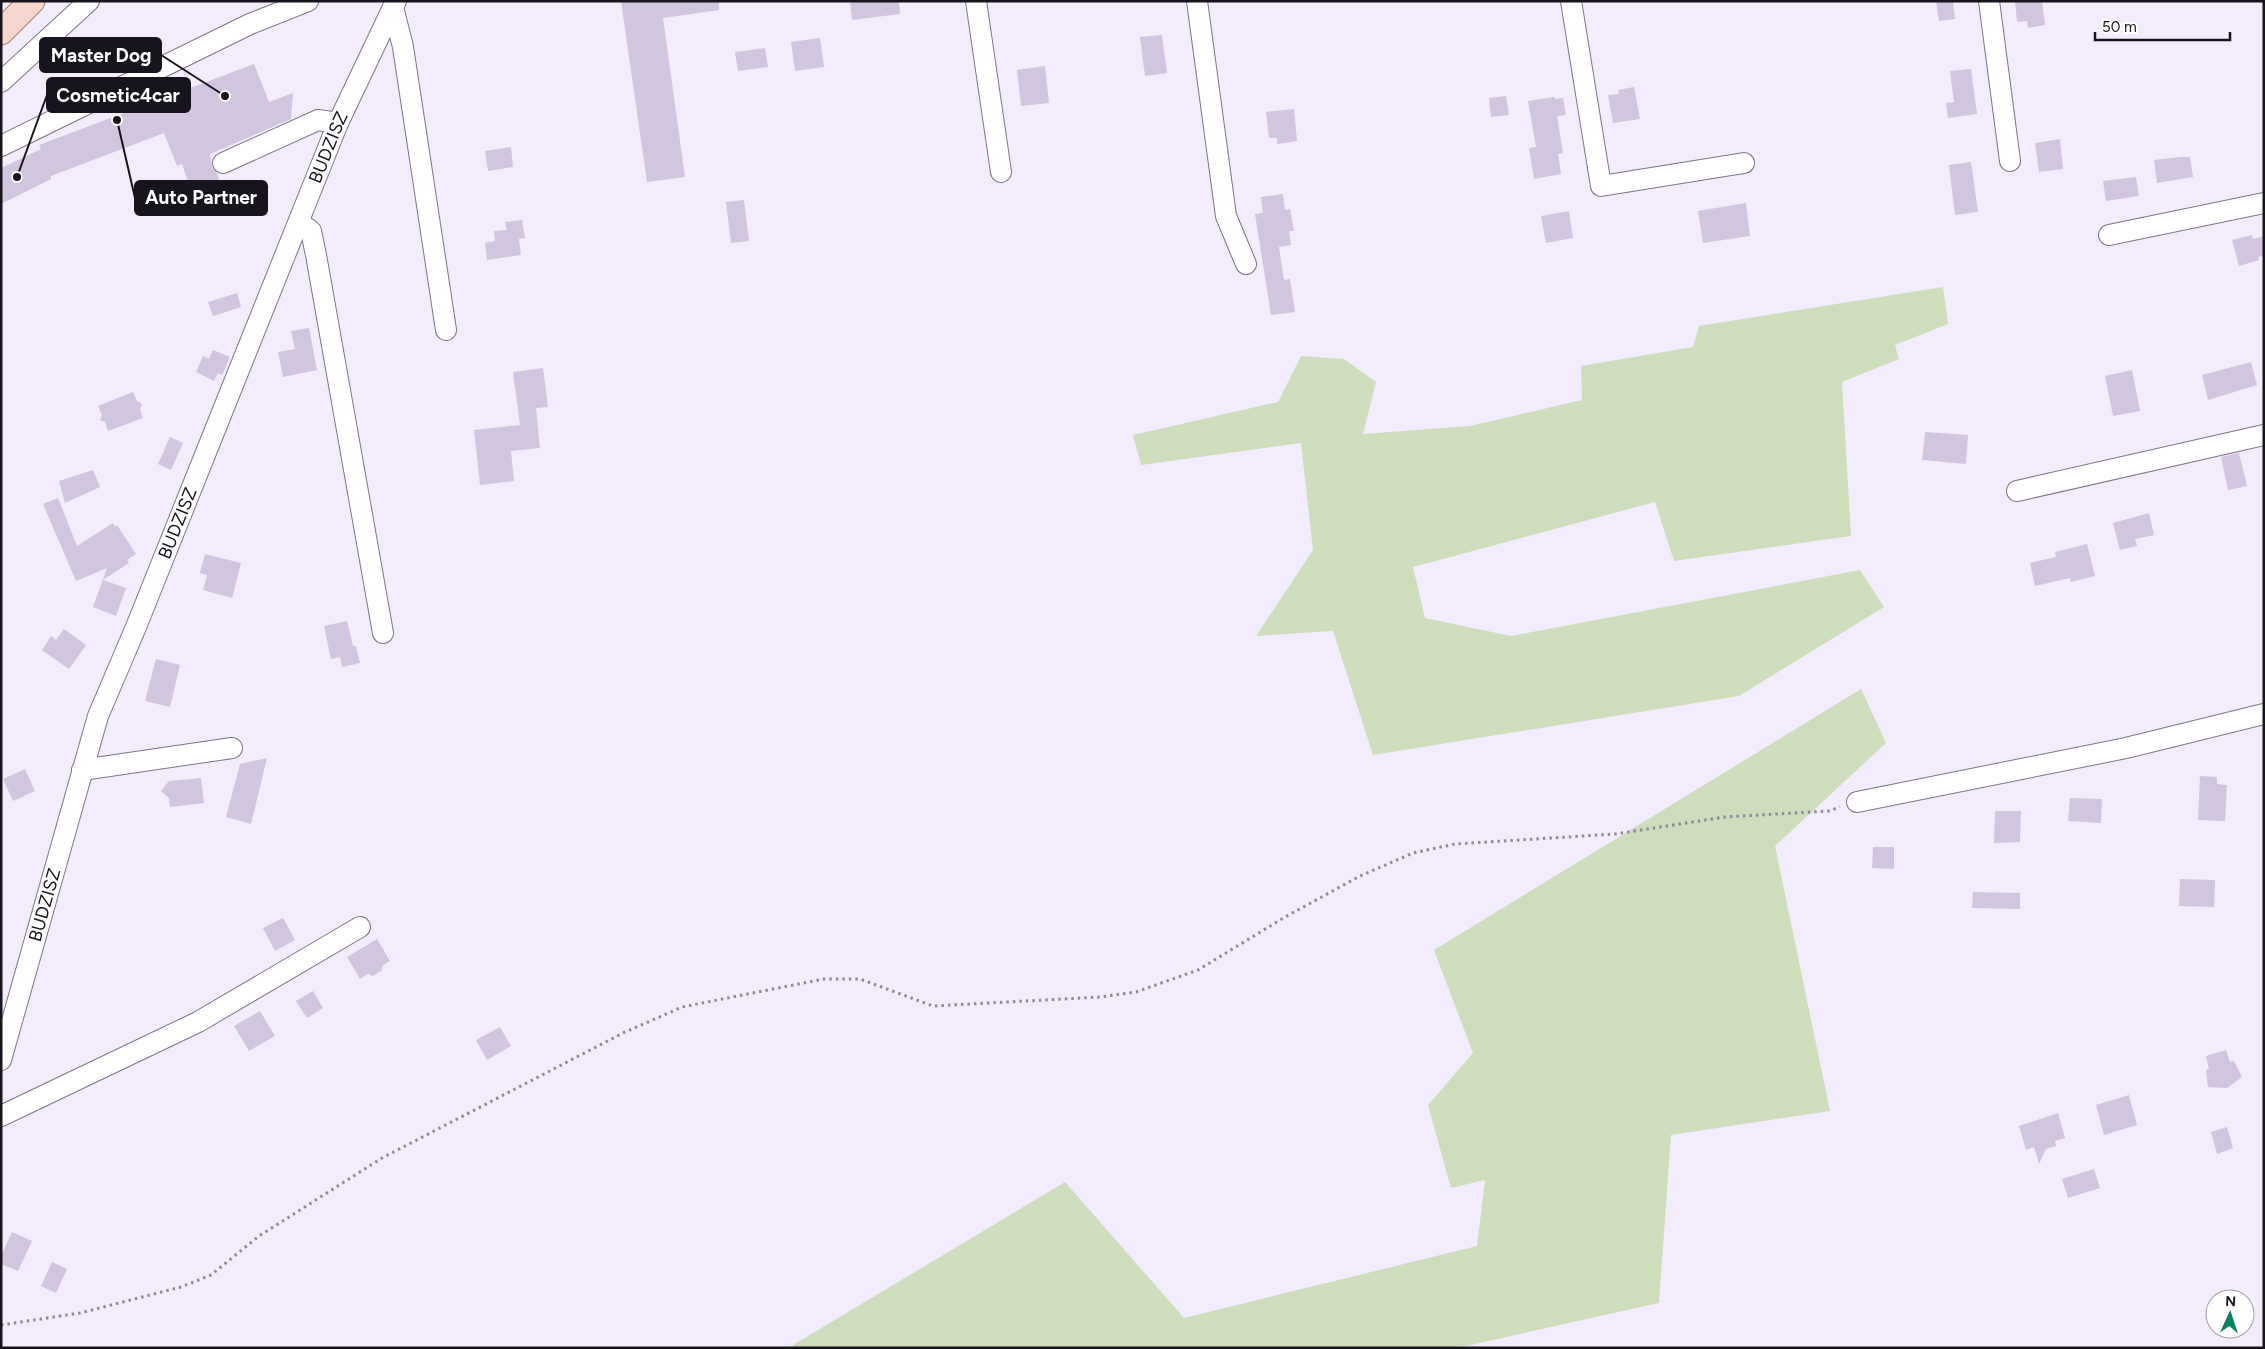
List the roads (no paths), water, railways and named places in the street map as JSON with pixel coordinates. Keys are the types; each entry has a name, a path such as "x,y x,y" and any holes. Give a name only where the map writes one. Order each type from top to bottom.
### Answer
{"main road":[{"path":"1,32 32,1"}],"street":[{"path":"1,82 89,1"},
{"path":"1,146 250,24 308,1"},
{"path":"976,1 1001,172"},
{"path":"1196,1 1226,216 1246,264"},
{"path":"1571,1 1601,186 1744,163"},
{"path":"1989,1 2010,161"},
{"path":"395,4 446,330"},
{"name":"BUDZISZ","path":"1,1060 98,716 136,627 338,123 395,4"},
{"path":"223,163 318,120 338,123"},
{"path":"2109,235 2264,203"},
{"path":"299,222 310,231 316,255 383,634"},
{"path":"2017,491 2264,435"},
{"path":"1857,802 2126,748 2264,714"},
{"path":"82,770 232,748"},
{"path":"1,1116 198,1022 360,927"}],"place":[{"name":"Master Dog","path":"225,96"},
{"name":"Auto Partner","path":"117,120"},
{"name":"Cosmetic4car","path":"17,177"}]}
